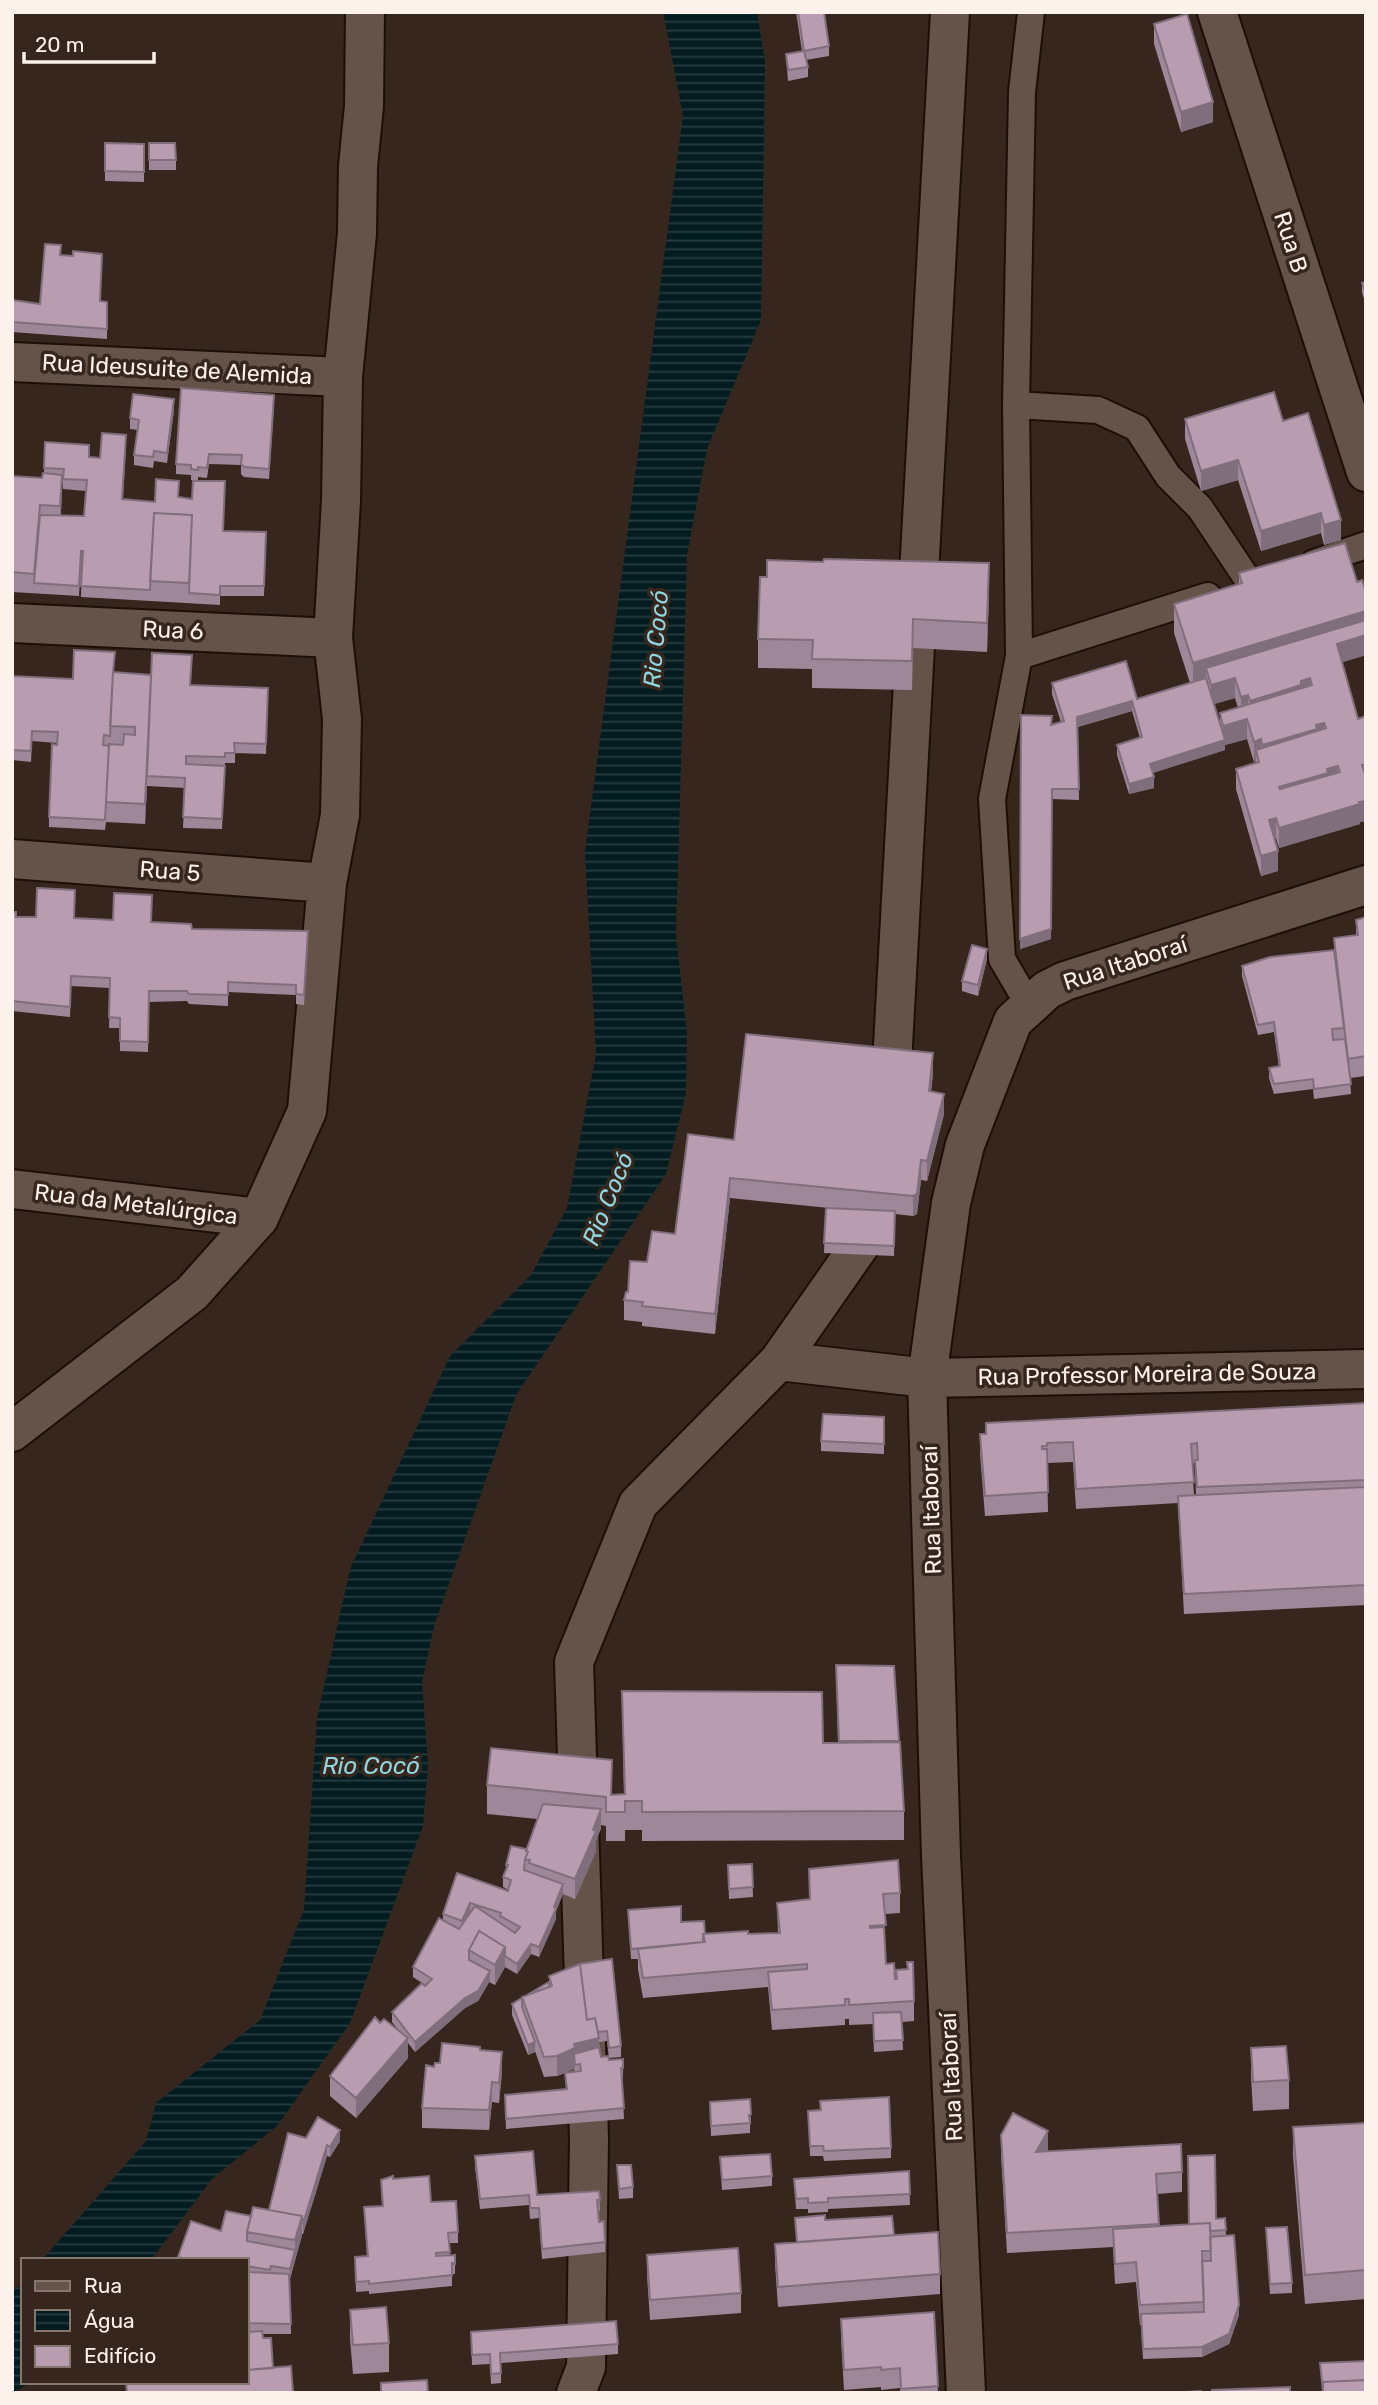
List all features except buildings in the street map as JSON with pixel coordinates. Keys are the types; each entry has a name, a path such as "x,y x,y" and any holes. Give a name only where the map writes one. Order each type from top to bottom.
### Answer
{"street":[{"path":"12,1432 192,1293 259,1218 307,1111 327,883 340,814 342,719 333,638 341,501 343,377 357,233 358,166 364,106 365,12"},
{"path":"884,1127 890,1101 950,12"},
{"name":"Rua B","path":"1217,12 1366,472"},
{"name":"Rua Ideusuite de Alemida","path":"12,362 343,377"},
{"name":"Rua 6","path":"12,623 333,638"},
{"name":"Rua 5","path":"12,859 327,883"},
{"name":"Rua Itaboraí","path":"966,2393 941,1856 927,1378 951,1203 965,1145 1013,1021 1047,990 1065,981 1366,885"},
{"path":"576,2393 586,2367 589,2138 574,1662 638,1504 779,1361 860,1245 876,1167"},
{"name":"Rua da Metalúrgica","path":"12,1189 259,1218"},
{"name":"Rua Professor Moreira de Souza","path":"779,1361 927,1378 1366,1369"}],"lane":[{"path":"1029,1005 1002,959 992,799 1019,656 1016,405 1022,92 1031,12"},
{"path":"1016,405 1098,410 1138,428 1167,476 1270,577"},
{"path":"1019,656 1366,545"}],"water":[{"name":"Rio Cocó","path":"663,12 757,12 765,62 761,320 707,449 687,555 676,935 687,1033 686,1093 666,1174 516,1395 434,1626 422,1682 428,1765 423,1826 350,2023 277,2126 212,2179 153,2258 44,2258 146,2141 156,2103 260,2020 304,1909 317,1718 350,1569 450,1356 531,1275 567,1208 596,1054 585,852 683,115"},
{"path":"21,2284 21,2384 29,2384 12,2393 12,2292"}]}
